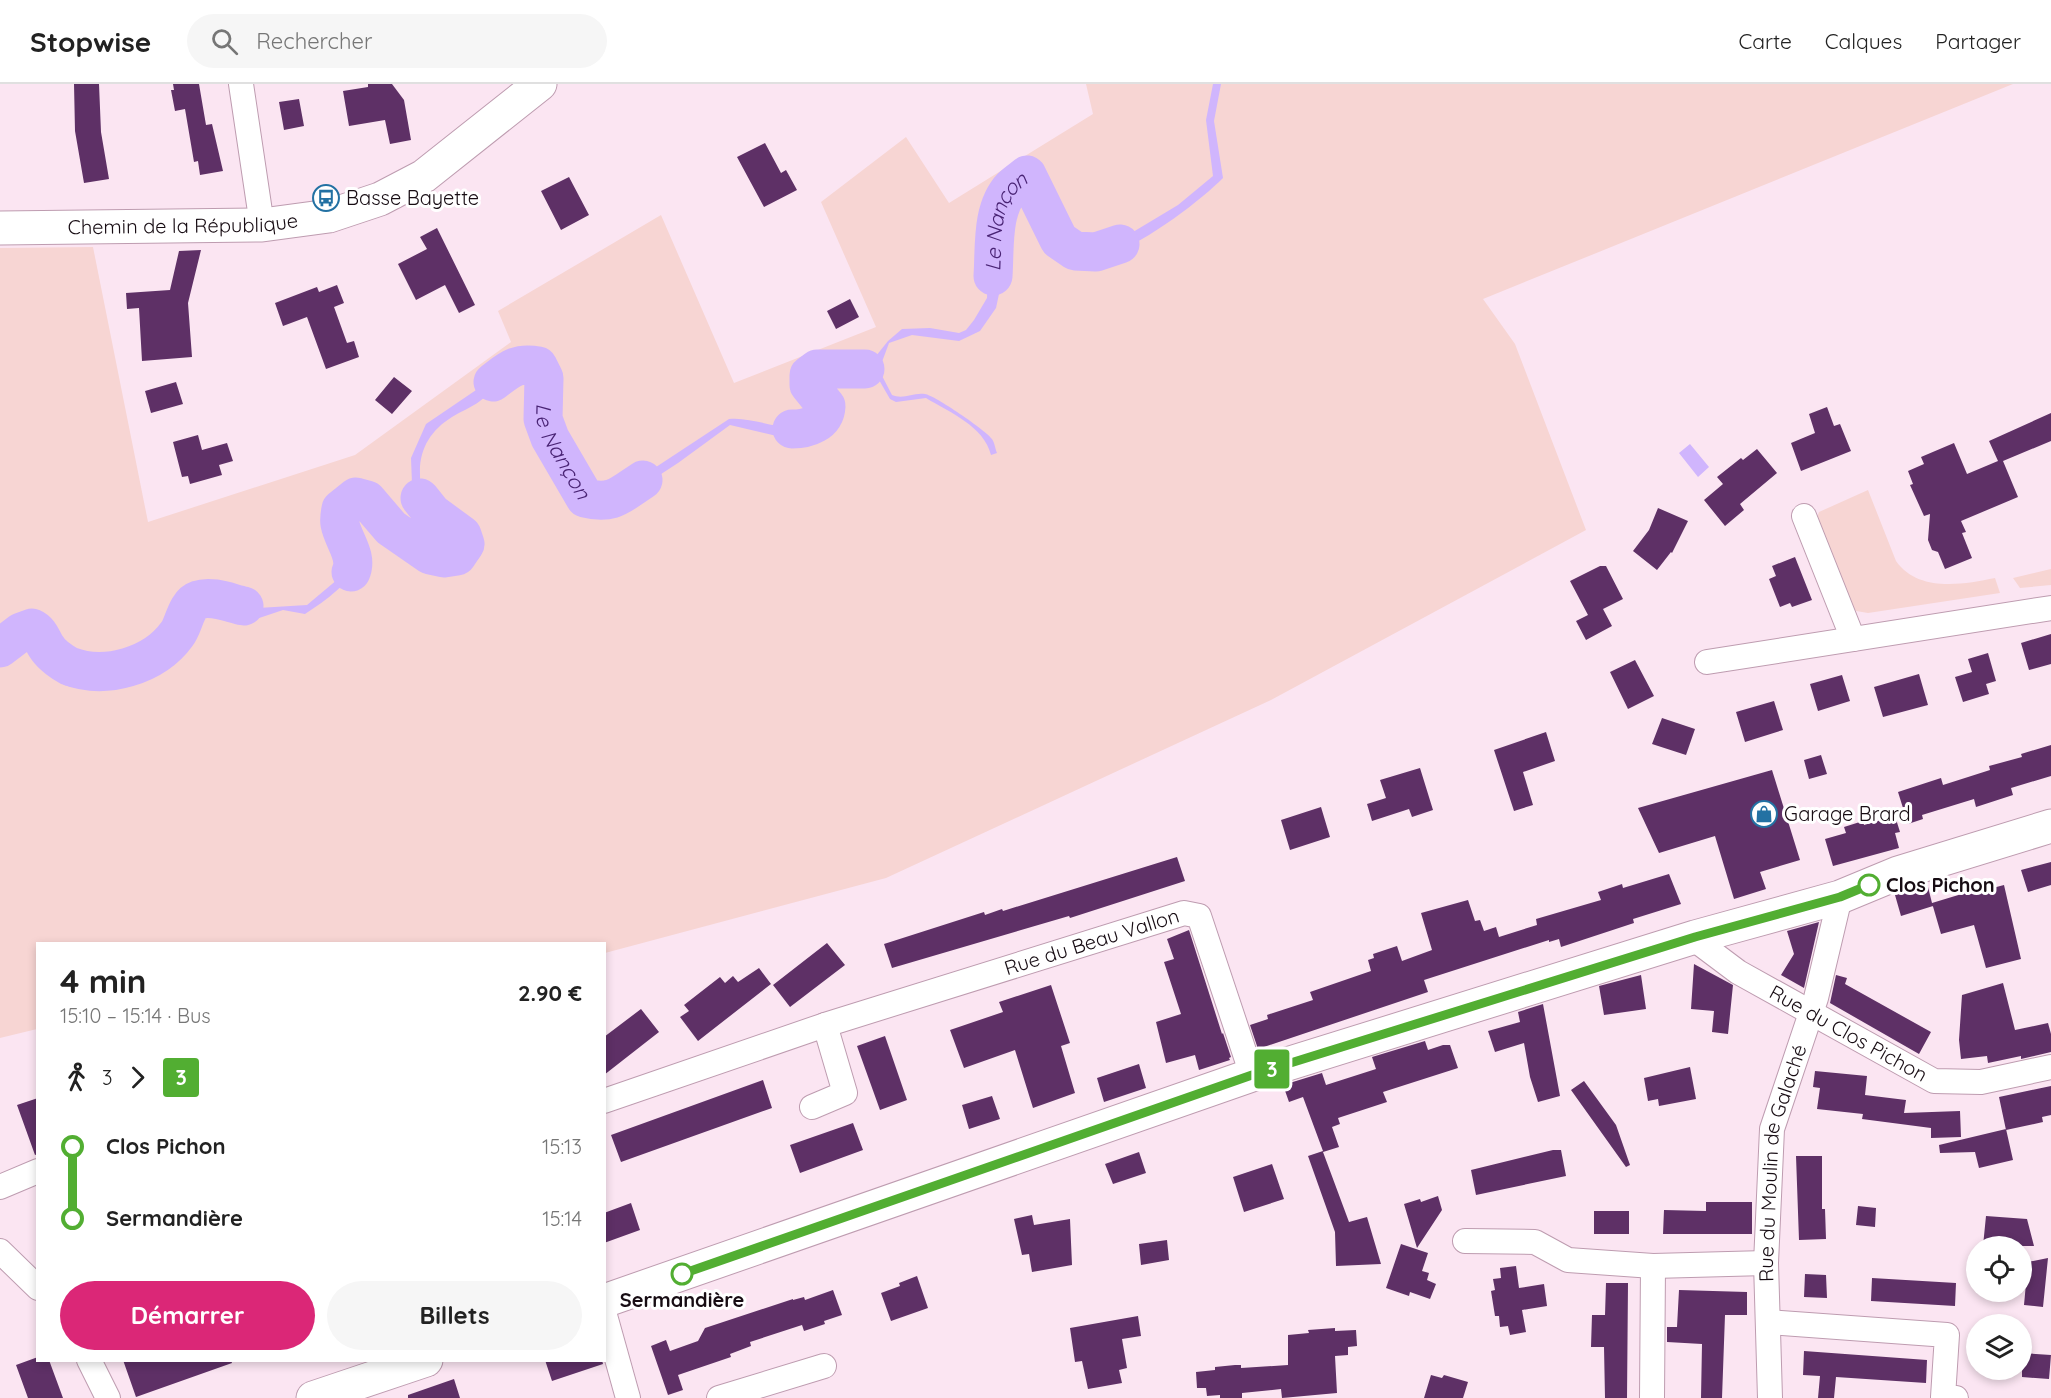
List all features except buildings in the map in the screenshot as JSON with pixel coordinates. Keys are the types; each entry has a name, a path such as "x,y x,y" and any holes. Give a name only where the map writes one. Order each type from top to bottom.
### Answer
{"main road":[{"name":"Chemin de la République","path":"0,228 262,225 329,216 380,199 424,176 540,84"},
{"path":"606,1300 1252,1075 1695,937 1840,897 1898,873 2051,826"},
{"path":"313,1398 420,1362"}],"street":[{"path":"241,84 262,225"},
{"path":"1804,516 1853,639"},
{"path":"1707,662 2051,608"},
{"name":"Rue du Moulin de Galaché","path":"1770,1398 1766,1263 1772,1128 1816,998 1840,897"},
{"name":"Rue du Beau Vallon","path":"606,1100 825,1025 1184,913 1199,916 1252,1075"},
{"name":"Rue du Clos Pichon","path":"1695,937 1738,972 1934,1081 1981,1082 2051,1067"},
{"path":"812,1107 845,1093 825,1025"},
{"path":"0,1187 36,1172"},
{"path":"1465,1241 1535,1242 1568,1260 1653,1266 1766,1263"},
{"path":"0,1251 36,1286"},
{"path":"1653,1266 1653,1398"},
{"path":"606,1318 628,1398"},
{"path":"1768,1322 1947,1335 1944,1397 1956,1398"},
{"path":"90,1362 108,1398"},
{"path":"719,1398 824,1366"}],"shaded area":[{"path":"1086,84 2013,84 1483,299 1515,344 1586,530 1271,700 886,878 606,953 606,942 36,942 36,1029 0,1038 0,248 93,247 148,522 355,455 511,342 498,311 661,215 734,383 876,327 821,202 906,137 949,203 1093,114"},
{"path":"1213,84 1221,84 1214,121 1223,178 1190,207 1142,239 1116,252 1092,260 1070,261 1053,254 1041,240 1020,189 996,210 1002,280 996,308 980,331 959,341 912,335 889,343 879,370 892,395 901,397 925,394 939,400 988,435 997,453 991,455 981,436 973,428 926,398 896,402 890,399 875,373 815,371 810,375 810,381 832,400 831,409 823,427 781,437 730,425 678,463 609,508 598,511 576,506 527,424 532,376 526,369 517,370 504,375 480,401 438,428 424,448 422,456 421,486 427,504 437,511 467,521 483,538 483,551 472,564 462,567 435,566 407,555 386,539 360,507 349,501 334,516 360,550 364,561 337,590 305,614 283,610 253,620 191,604 186,637 181,643 146,668 97,689 64,685 33,650 29,636 25,632 0,656 0,644 27,622 48,653 59,663 77,670 100,671 134,661 167,639 174,630 186,600 201,596 258,608 307,605 344,574 350,565 333,516 333,505 356,492 393,533 405,541 435,557 455,553 464,536 428,512 414,495 411,458 426,424 482,386 506,364 525,360 539,367 537,409 540,427 579,497 596,501 612,496 729,419 742,419 784,427 807,424 816,415 823,400 810,387 802,383 806,365 862,368 872,361 888,341 902,329 930,328 959,333 966,330 987,298 990,210 1003,189 1022,171 1057,242 1086,251 1101,248 1133,232 1178,205 1213,176 1206,120"},
{"path":"1690,444 1709,467 1698,477 1679,453"},
{"path":"1868,490 1896,561 1905,571 1916,578 1941,584 1968,583 1995,578 2000,593 1868,613 1856,611 1852,607 1815,523 1819,512"},
{"path":"2051,569 2051,585 2020,588 2013,578"}],"waterway":[{"name":"Le Nançon","path":"993,276 995,229 1000,206 1012,187 1027,175 1059,240 1075,251 1096,252 1120,244"},
{"name":"Le Nançon","path":"493,382 518,366 538,366 544,378 543,419 550,438 585,498 610,499 643,480"},
{"name":"Le Nançon","path":"792,429 815,424 825,412 826,406 809,385 809,375 817,369 865,369"},
{"name":"Le Nançon","path":"351,572 353,560 340,518 341,509 356,497 367,500 391,528 430,555 444,558 457,556 465,544 462,535 432,513 420,498"},
{"name":"Le Nançon","path":"0,648 21,632 32,628 52,654 69,666 83,670 113,670 142,662 167,645 177,634 191,606 198,600 215,599 244,606"}],"bus line":[{"name":"3","path":"682,1274 1252,1075 1695,937 1840,897 1869,885"}],"place":[{"name":"Basse Bayette","path":"326,198"},
{"name":"Garage Brard","path":"1764,814"},
{"name":"Clos Pichon","path":"1869,885"},
{"name":"Sermandière","path":"682,1274"}]}
